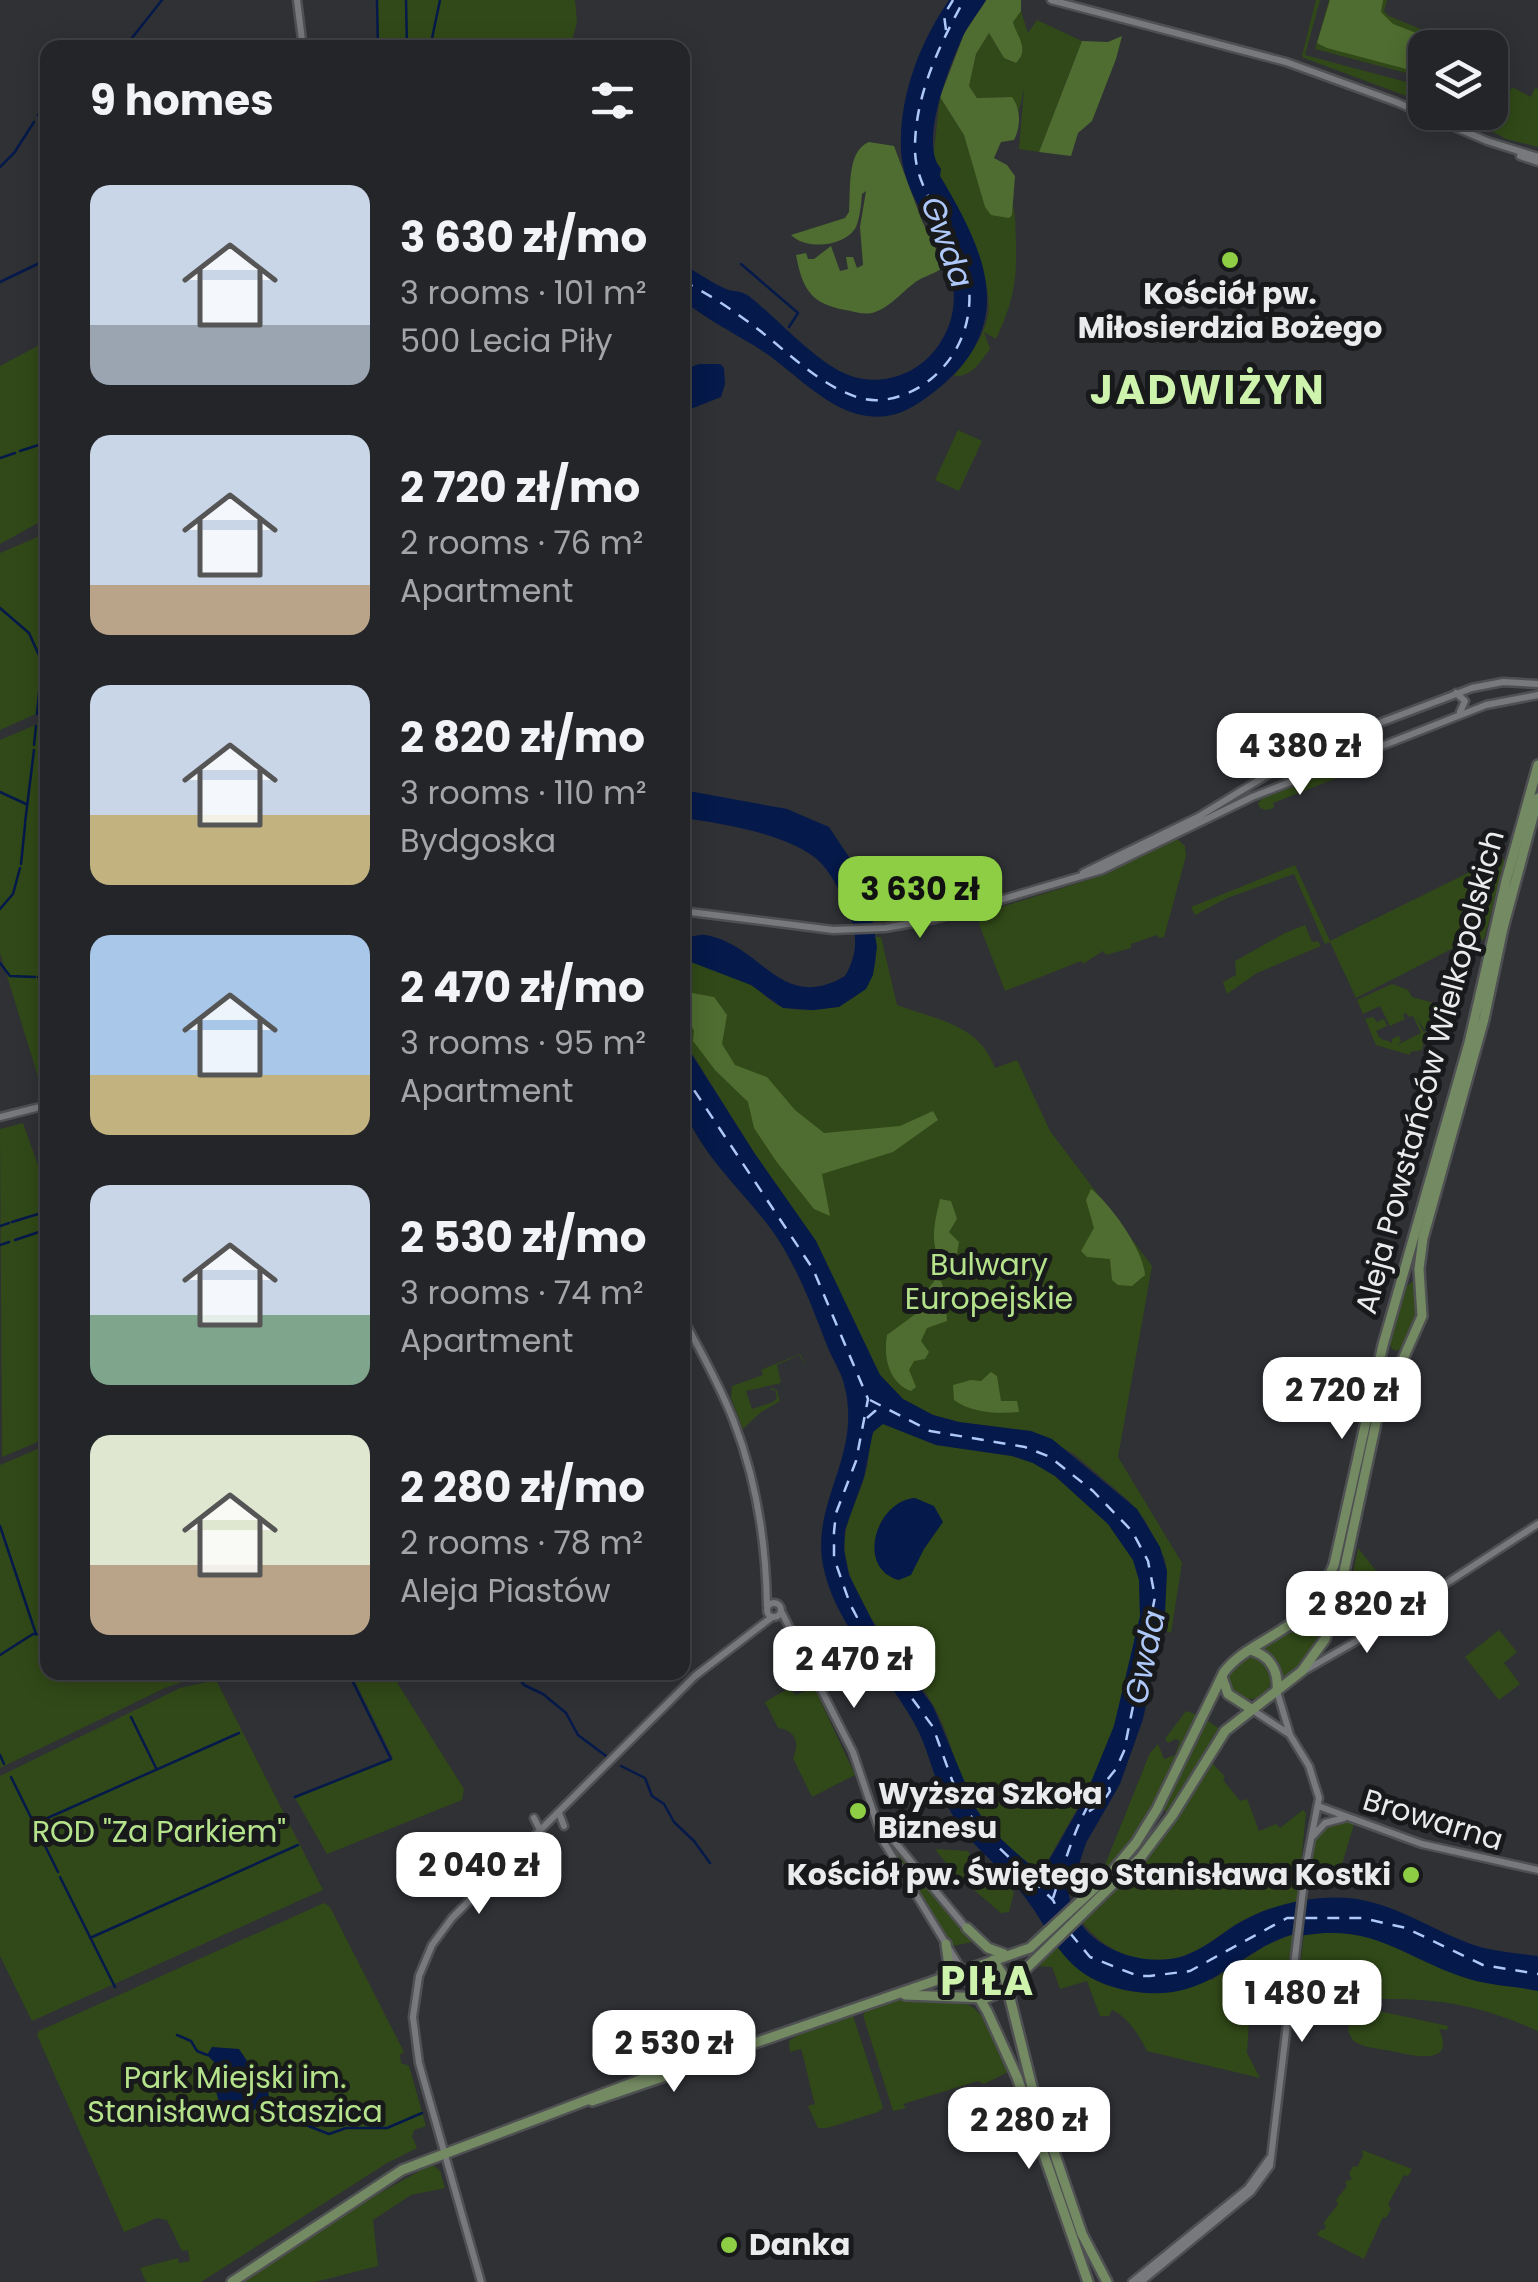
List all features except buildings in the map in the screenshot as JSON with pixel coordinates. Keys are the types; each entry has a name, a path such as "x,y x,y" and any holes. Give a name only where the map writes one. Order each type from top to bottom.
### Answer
{"main road":[{"name":"Aleja Powstańców Wielkopolskich","path":"1250,1650 1287,1627 1314,1602 1334,1565 1383,1345 1469,1043 1506,881 1538,765"},
{"name":"Aleja Powstańców Wielkopolskich","path":"1277,1691 1302,1671 1331,1626 1377,1418 1422,1316 1419,1269 1423,1238 1484,1019 1503,928 1538,798"},
{"path":"1383,1345 1394,1353 1405,1354"},
{"path":"1014,2014 1018,1984 1038,1949 1126,1873 1163,1828 1210,1750 1232,1723 1277,1691 1272,1664 1262,1654 1250,1650 1232,1662 1151,1820 1088,1902"},
{"path":"1222,1677 1228,1694 1251,1709"},
{"path":"1151,1820 1163,1828"},
{"path":"967,1928 995,1952 1017,1954"},
{"path":"935,1979 949,1966 946,1944"},
{"path":"228,2282 393,2174 445,2152 639,2088 688,2066 935,1979 1038,1949"},
{"path":"992,1960 1003,1973 1037,2105 1085,2242 1104,2278"},
{"path":"887,1997 993,1997 1027,1966"},
{"path":"962,1970 992,2021 1017,2077 1088,2282"},
{"path":"954,1996 976,2004 992,2021"}],"street":[{"path":"298,0 302,40"},
{"path":"1051,0 1294,65 1538,159"},
{"path":"1073,878 1198,817 1329,742 1456,693 1503,682 1538,684"},
{"path":"1446,721 1464,707 1464,699 1456,693"},
{"path":"690,912 843,930 934,920 1118,864 1238,803 1320,770 1499,701 1538,695"},
{"path":"1320,770 1313,766 1311,758 1329,742"},
{"path":"0,1117 40,1107"},
{"path":"690,1332 728,1406 746,1456 773,1611 786,1623 851,1747 876,1818 962,1970"},
{"path":"1302,1671 1320,1664 1538,1524"},
{"path":"1337,1604 1344,1617 1361,1626"},
{"path":"481,2282 422,2075 414,2032 414,2005 421,1970 447,1924 695,1676 773,1611"},
{"path":"1287,1627 1361,1626 1394,1616"},
{"path":"1142,2282 1237,2201 1270,2158 1306,1868 1318,1806 1318,1792 1309,1766 1290,1735 1277,1691"},
{"path":"1251,1709 1290,1735"},
{"path":"1318,1792 1339,1815"},
{"name":"Browarna","path":"1318,1806 1431,1846 1538,1870"},
{"path":"559,1812 564,1826"},
{"path":"534,1818 540,1830"},
{"path":"1311,1842 1325,1824 1350,1819"},
{"path":"892,1848 992,1960"},
{"path":"1132,2282 1237,2201"},
{"path":"1104,2278 1115,2282"}],"green space":[{"path":"377,0 575,0 577,22 572,40 378,40"},
{"path":"986,0 1021,0 1021,11 1013,22 1022,48 1020,58 1016,63 1004,58 989,33 976,54 969,86 977,98 1012,97 1017,107 1019,123 1014,140 1001,142 994,158 1007,165 1015,176 1009,218 991,215 985,207 964,135 940,97 964,34"},
{"path":"1316,0 1320,0 1305,55 1408,82 1408,97 1304,58"},
{"path":"1329,0 1387,0 1384,11 1389,16 1423,30 1408,30 1408,74 1315,49"},
{"path":"1330,0 1383,0 1381,12 1393,24 1409,30 1408,69 1327,48 1317,43"},
{"path":"1021,11 1028,33 1037,20 1082,41 1039,152 1019,149 1024,89 1019,111 1011,97 977,98 969,86 976,54 989,33 1004,58 1015,63 1020,59 1013,21"},
{"path":"1122,36 1092,121 1078,133 1071,156 1039,152 1082,41 1108,42"},
{"path":"1512,87 1531,97 1538,89 1538,147 1506,139 1490,130 1508,130 1508,96"},
{"path":"940,97 964,135 977,176 1012,215 1013,205 1015,216 1016,265 1009,307 996,339 984,332 990,349 975,368 960,376 954,376 983,331 988,299 974,243 940,176 940,166 933,160"},
{"path":"869,142 894,146 922,221 942,261 941,269 916,282 886,307 866,314 819,301 806,288 796,255 806,253 808,259 814,259 831,246 840,271 848,269 846,257 853,257 857,268 863,265 860,227 866,191 862,194 856,227 844,239 816,245 791,235 845,218 849,212 853,163 856,154"},
{"path":"40,345 40,522 0,544 0,366"},
{"path":"958,430 982,441 959,491 935,480"},
{"path":"40,536 40,712 0,730 0,553"},
{"path":"40,723 40,1083 0,953 0,740"},
{"path":"1375,754 1376,768 1368,771 1365,767 1273,803 1274,808 1260,808 1258,803 1262,799"},
{"path":"1177,839 1185,846 1186,856 1164,937 1157,935 1106,955 1103,951 1083,964 1081,961 1005,991 979,924 982,913 1107,874"},
{"path":"1498,851 1505,861 1484,940 1473,938 1356,998 1330,942 1325,944 1294,874 1227,898 1195,915 1191,907 1295,865 1330,941 1482,866"},
{"path":"1305,925 1312,942 1318,941 1321,946 1257,973 1227,994 1223,982 1236,975 1235,961"},
{"name":"Bulwary Europejskie","path":"874,937 881,937 897,1005 968,1033 988,1053 995,1068 1017,1060 1050,1131 1152,1266 1118,1457 1182,1563 1171,1633 1162,1629 1165,1559 1145,1520 1128,1500 1074,1454 1031,1431 933,1415 903,1399 880,1375 816,1241 690,1050 690,961 740,979 781,1006 805,1010 823,1009 854,998 873,974"},
{"path":"1392,984 1408,990 1412,997 1445,1006 1438,1032 1424,1029 1416,1016 1423,1031 1437,1033 1437,1036 1429,1033 1422,1050 1410,1055 1376,1045 1365,1019 1384,1019 1387,1026 1376,1031 1378,1035 1392,1043 1399,1036 1401,1041 1397,1045 1421,1033 1413,1016 1403,1014 1405,1019 1390,1026 1380,1006 1363,1014 1357,1000"},
{"path":"690,993 714,997 727,1015 722,1044 735,1065 767,1077 795,1110 824,1133 900,1126 933,1111 938,1120 893,1152 822,1174 830,1216 814,1209 776,1161 754,1128 748,1102 715,1070 693,1041 690,1022"},
{"path":"23,1123 40,1171 40,1441 2,1457 0,1129"},
{"path":"1091,1189 1116,1216 1139,1253 1145,1275 1132,1286 1118,1285 1112,1280 1110,1259 1087,1257 1081,1251 1094,1228 1086,1200"},
{"path":"940,1199 951,1201 957,1219 949,1232 959,1242 955,1266 945,1262 935,1248 934,1228"},
{"path":"935,1280 941,1281 945,1292 947,1321 927,1328 921,1341 929,1352 925,1359 914,1361 909,1370 916,1387 911,1391 897,1382 889,1368 887,1335 921,1310 925,1293"},
{"path":"1416,1280 1413,1329 1397,1351 1392,1349 1389,1332 1394,1311 1403,1291"},
{"path":"800,1354 806,1366 799,1355 777,1365 781,1383 746,1391 752,1409 777,1398 772,1388 777,1390 780,1401 743,1429 731,1398 732,1386 763,1375 761,1370"},
{"path":"991,1372 997,1376 1001,1401 1017,1401 1019,1412 985,1412 954,1400 953,1385 981,1381"},
{"path":"883,1424 936,1445 1012,1456 1033,1463 1055,1476 1108,1524 1133,1560 1139,1580 1140,1616 1114,1726 1090,1786 1044,1867 1028,1863 977,1809 936,1710 870,1616 850,1575 846,1529 865,1475 872,1436"},
{"path":"40,1448 40,1680 188,1680 0,1768 0,1465"},
{"path":"1358,1548 1389,1587 1399,1590 1405,1600 1372,1616 1351,1613 1348,1597"},
{"path":"1326,1630 1307,1661 1281,1684 1276,1662 1258,1647 1290,1631"},
{"path":"1499,1630 1517,1652 1504,1663 1520,1684 1499,1700 1465,1657"},
{"path":"1250,1657 1265,1663 1271,1678 1265,1693 1250,1699 1235,1693 1229,1678 1235,1663"},
{"name":"ROD \"Za Parkiem\"","path":"216,1680 323,1890 32,2021 0,1956 0,1776 180,1688"},
{"path":"354,1680 395,1680 464,1789 462,1800 327,1854 295,1798 393,1758"},
{"path":"814,1687 855,1775 812,1797 793,1758 795,1738 778,1728 765,1702 789,1688 796,1695"},
{"path":"1186,1711 1198,1715 1155,1807 1105,1875 1103,1870 1150,1753 1158,1744 1164,1759 1175,1755 1180,1741 1168,1743 1165,1739"},
{"path":"1204,1718 1221,1730 1171,1810 1166,1812 1162,1807"},
{"path":"1206,1756 1240,1801 1247,1799 1259,1831 1276,1824 1280,1828 1303,1810 1306,1813 1297,1902 1250,1917 1197,1950 1174,1958 1143,1959 1113,1949 1079,1917 1149,1847"},
{"path":"1343,1821 1354,1824 1340,1871 1311,1862 1319,1834"},
{"path":"894,1846 973,1942 952,1946"},
{"path":"935,1849 968,1851 989,1876 993,1872 1014,1892 1009,1912 1001,1913 953,1872"},
{"name":"Park Miejski im. Stanisława Staszica","path":"324,1903 330,1907 404,2052 400,2055 401,2063 409,2066 426,2126 414,2130 417,2148 387,2163 201,2282 146,2282 140,2268 178,2258 179,2263 190,2261 188,2250 182,2251 167,2220 157,2218 124,2232 37,2035"},
{"path":"1293,1934 1283,1997 1270,1996 1271,1989 1252,1987 1234,2002 1231,2018 1249,2023 1247,2053 1260,2078 1147,2051 1118,2013 1112,2010 1109,2016 1100,2016 1087,1981 1060,1989 1052,1967 1036,1966 1056,1948 1212,1980 1267,1945"},
{"path":"1363,1934 1538,1990 1538,2031 1490,2013 1446,2003 1350,2000 1344,2006 1296,1999 1304,1935"},
{"path":"901,1999 965,2003 973,2007 994,2032 1008,2072 984,2084 978,2081 903,2104 906,2108 893,2111 863,2015 868,2009"},
{"path":"1351,2005 1448,2026 1447,2030 1439,2029 1442,2049 1437,2054 1420,2056 1359,2044 1348,2031 1350,2020 1358,2011 1350,2009"},
{"path":"853,2016 883,2108 818,2128 808,2106 815,2104 801,2049 790,2052 789,2041"},
{"path":"1362,2150 1412,2169 1408,2176 1404,2175 1388,2204 1391,2209 1383,2217 1364,2259 1317,2235 1338,2204 1336,2200 1347,2186 1345,2182 1352,2179 1349,2174 1363,2156"},
{"path":"432,2164 440,2171 445,2188 411,2195 373,2220 378,2266 315,2282 241,2282 358,2205"}],"water":[{"name":"Gwda","path":"949,0 986,0 966,30 951,64 934,123 933,141 940,176 971,233 981,261 986,315 977,341 961,367 934,392 898,414 857,414 821,396 767,354 690,306 690,269 723,288 747,295 812,352 851,376 869,380 888,378 906,373 927,359 946,332 954,296 943,253 904,171 901,129 913,70"},
{"path":"720,364 725,384 721,397 690,409 690,367"},
{"path":"690,791 787,809 829,827 868,894 877,947 873,975 866,989 839,1007 783,1008 751,985 690,962 690,937 705,935 725,941 772,973 804,987 823,986 845,976 852,960 854,927 834,880 821,863 793,845 736,827 690,819"},
{"name":"Gwda","path":"690,1052 816,1241 880,1375 903,1399 933,1415 1031,1431 1052,1439 1137,1509 1160,1547 1167,1571 1165,1614 1143,1719 1120,1784 1086,1843 1069,1895 1084,1928 1113,1950 1148,1959 1167,1959 1191,1953 1249,1917 1276,1907 1320,1898 1348,1898 1382,1905 1477,1946 1538,1956 1538,1991 1469,1979 1372,1939 1331,1933 1291,1935 1219,1975 1180,1991 1130,1991 1086,1975 1071,1963 1028,1901 958,1824 913,1721 852,1632 832,1595 821,1549 828,1503 847,1435 844,1384 789,1257 692,1126","holes":["883,1424 936,1445 1012,1456 1055,1476 1108,1524 1133,1560 1139,1580 1140,1616 1114,1726 1084,1799 1048,1862 1040,1869 1033,1868 990,1829 976,1809 933,1706 877,1630 849,1575 844,1550 845,1530 864,1477 873,1432"]},
{"path":"915,1498 934,1506 943,1522 911,1575 899,1580 885,1573 877,1563 876,1536 890,1510"},
{"path":"212,2047 239,2049 250,2065 268,2075 269,2109 257,2108 238,2119 219,2102 212,2078 214,2062 207,2055"}],"waterway":[{"path":"130,40 162,0"},
{"path":"377,0 378,40"},
{"path":"406,0 407,40"},
{"path":"432,40 440,0"},
{"path":"0,167 34,122"},
{"path":"0,282 40,263"},
{"path":"741,264 798,313 789,327"},
{"path":"20,451 40,445"},
{"path":"0,458 15,453"},
{"path":"0,608 29,633 40,658"},
{"path":"37,714 40,683"},
{"path":"34,745 36,726"},
{"path":"25,823 34,750"},
{"path":"0,792 26,804"},
{"path":"21,864 25,825"},
{"path":"0,909 13,894 20,868"},
{"path":"0,963 10,976 35,977"},
{"path":"12,1222 40,1213"},
{"path":"0,1226 9,1223"},
{"path":"15,1240 40,1232"},
{"path":"0,1245 9,1242"},
{"path":"0,1526 36,1634"},
{"path":"0,1655 33,1634 40,1634"},
{"path":"295,1797 391,1759 352,1680"},
{"path":"521,1680 566,1713 578,1735 606,1756"},
{"path":"131,1717 156,1768"},
{"path":"34,1824 239,1733"},
{"path":"0,1755 4,1764"},
{"path":"621,1766 645,1778 652,1796 664,1804 674,1822 710,1863"},
{"path":"11,1777 58,1872"},
{"path":"90,1938 298,1845"},
{"path":"60,1877 115,1987"},
{"path":"177,2035 207,2055"},
{"path":"267,2110 329,2134 346,2128 387,2128 422,2113"}],"ferry route":[{"path":"946,30 944,15 953,0"},
{"path":"690,285 741,317 820,378 860,398 879,400 907,393 945,365 964,332 968,277 955,241 919,175 916,131 930,72 964,0"},
{"path":"690,1084 813,1269 868,1399 856,1461 836,1513 834,1532 834,1558 850,1604 868,1638 933,1727 966,1810 985,1834 1053,1900 1066,1926"},
{"path":"870,1400 930,1431 1025,1447 1050,1457 1093,1491 1132,1531 1148,1561 1155,1597 1124,1751 1103,1785"},
{"path":"867,1418 875,1411 886,1412"},
{"path":"1053,1898 1082,1818 1090,1802 1108,1784 1110,1791 1103,1802 1085,1814"},
{"path":"1070,1933 1090,1957 1138,1976 1150,1976 1190,1971 1287,1918 1362,1918 1406,1928 1483,1965 1538,1974"}],"place":[{"name":"Kościół pw. Miłosierdzia Bożego","path":"1230,260"},
{"name":"Wyższa Szkoła Biznesu","path":"858,1811"},
{"name":"Kościół pw. Świętego Stanisława Kostki","path":"1411,1875"},
{"name":"Danka","path":"729,2245"}],"district":[{"name":"JADWIŻYN","path":"1208,390"},
{"name":"PIŁA","path":"988,1981"}]}
